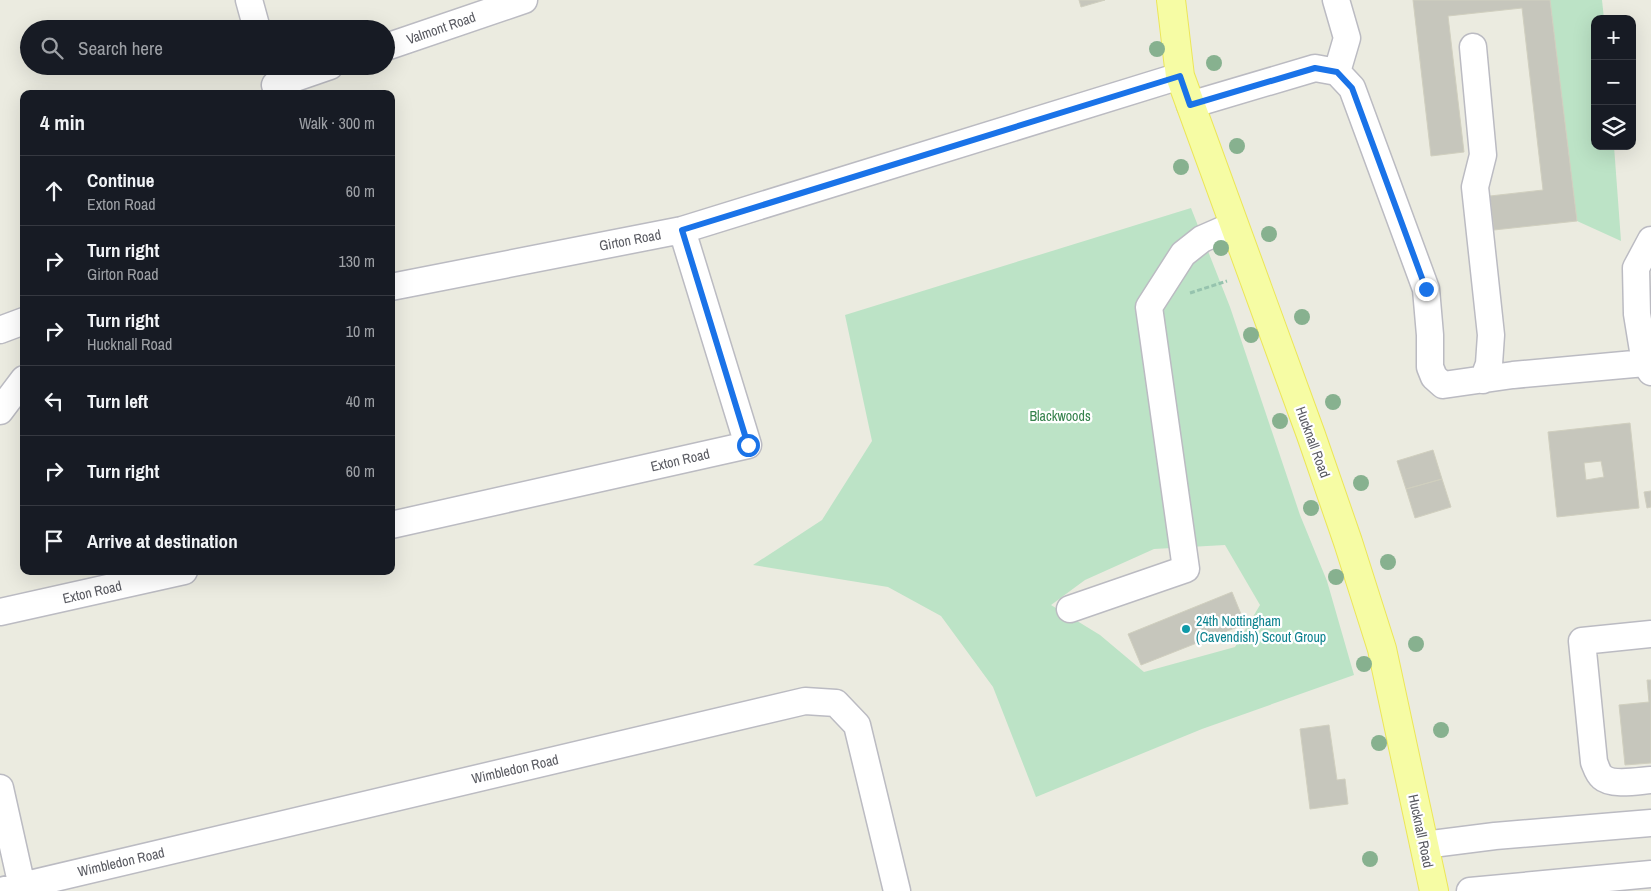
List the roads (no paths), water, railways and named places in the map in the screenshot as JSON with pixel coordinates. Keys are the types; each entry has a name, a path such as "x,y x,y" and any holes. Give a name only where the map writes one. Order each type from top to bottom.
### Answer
{"main road":[{"name":"Hucknall Road","path":"1171,0 1180,76 1339,515 1382,649 1434,891"}],"street":[{"path":"249,0 255,20"},
{"name":"Valmont Road","path":"395,44 524,0"},
{"path":"1336,0 1346,38 1337,72"},
{"path":"1473,47 1483,155 1475,186 1491,335 1489,364 1483,380"},
{"path":"1190,105 1315,68 1337,72 1352,88 1426,289 1430,335 1430,367 1434,377 1443,385 1513,375 1648,368 1637,314 1636,268 1651,240"},
{"path":"272,82 297,75"},
{"name":"Girton Road","path":"395,287 682,230 1180,76"},
{"path":"1070,609 1186,569 1149,307 1183,254 1202,239 1234,225"},
{"name":"Exton Road","path":"395,524 748,445 682,230"},
{"path":"0,330 20,322"},
{"path":"0,412 20,384"},
{"name":"Exton Road","path":"0,612 166,575"},
{"path":"1651,634 1582,641 1594,762 1599,773 1610,782 1651,780"},
{"name":"Wimbledon Road","path":"15,889 804,701 836,703 856,725 897,891"},
{"path":"0,788 15,889"},
{"path":"1424,845 1494,836 1651,823"},
{"path":"1470,891 1651,874"}],"place":[{"name":"24th Nottingham (Cavendish) Scout Group","path":"1186,629"}],"park label":[{"name":"Blackwoods","path":"1060,416"}]}
